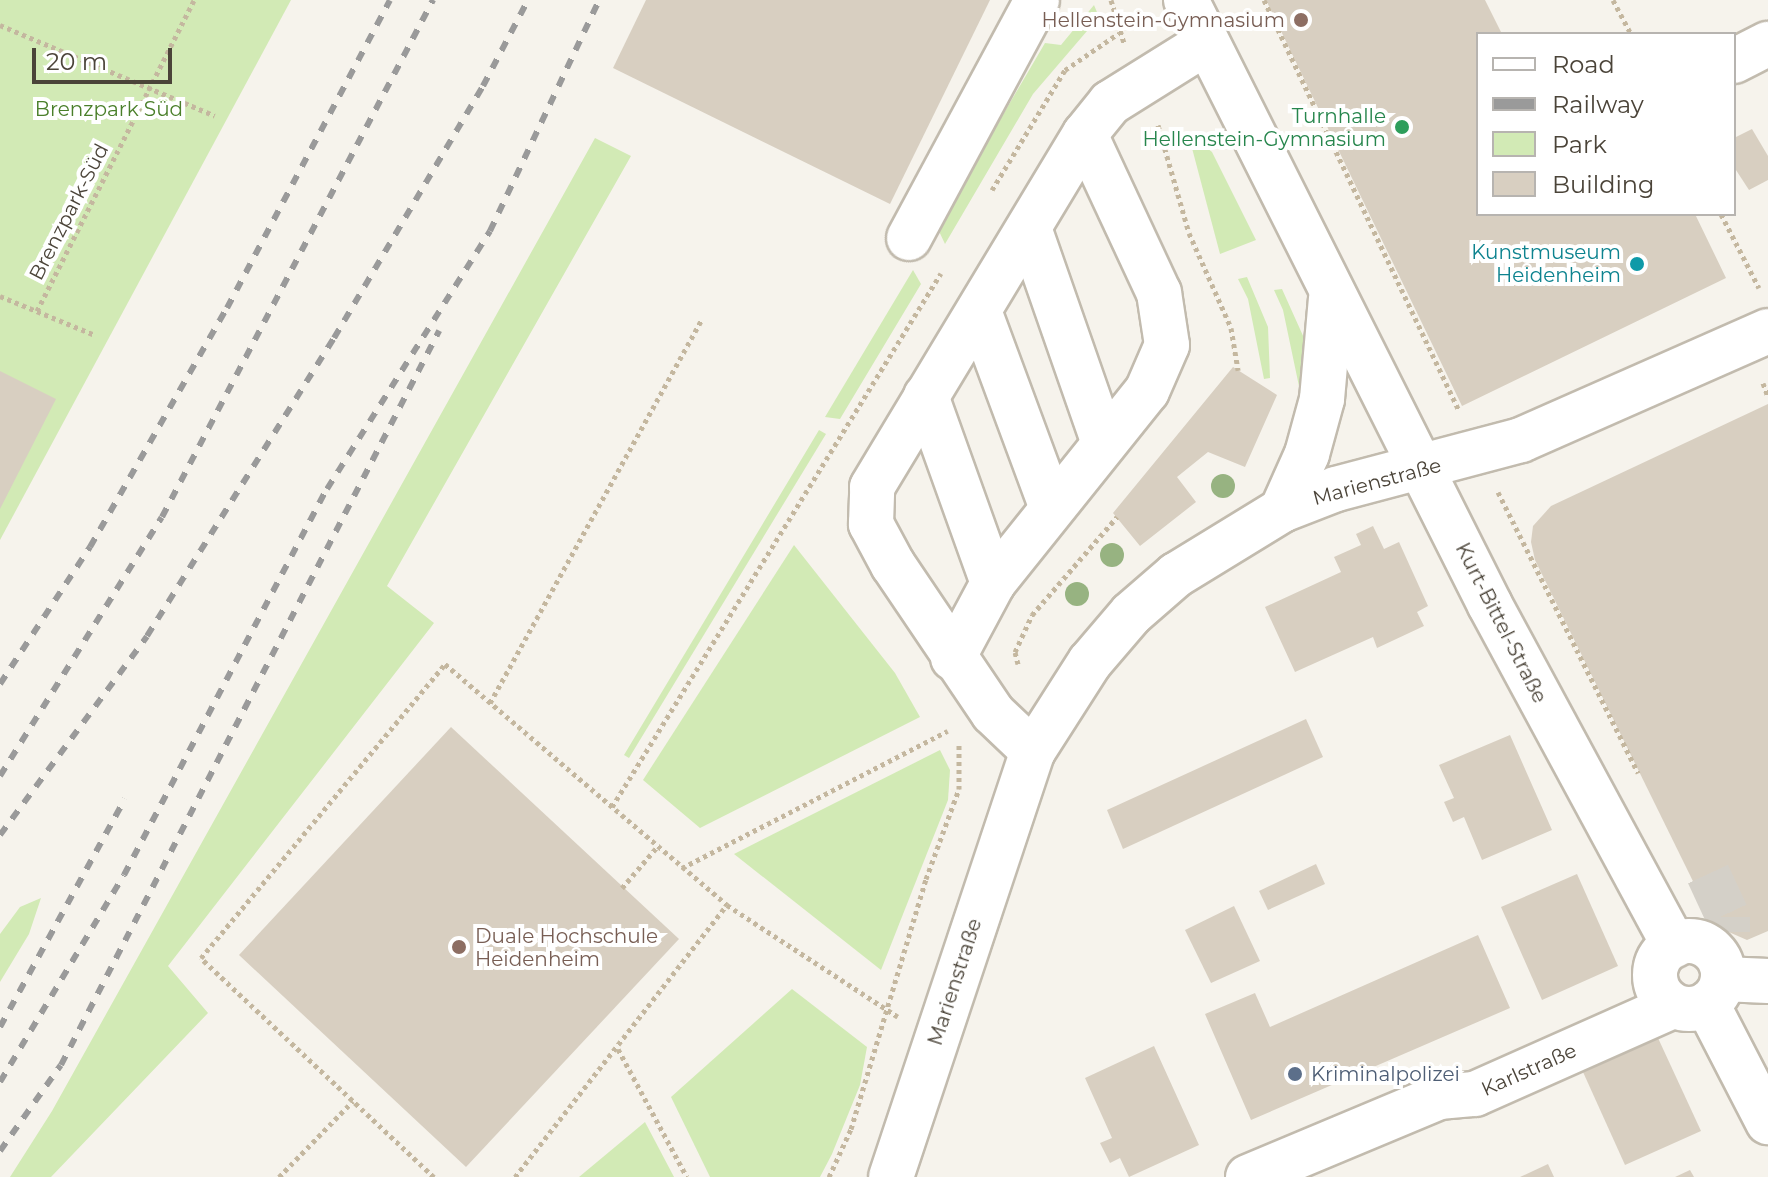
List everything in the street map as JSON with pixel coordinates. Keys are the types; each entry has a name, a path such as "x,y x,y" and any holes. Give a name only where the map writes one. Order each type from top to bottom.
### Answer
{"street":[{"path":"909,238 1037,0"},
{"name":"Kurt-Bittel-Straße","path":"1186,0 1331,298 1423,468 1524,670 1703,970 1768,1122"},
{"path":"1033,751 993,713 953,658 871,524 872,487 1085,134 1110,103 1206,43"},
{"path":"1736,60 1768,44"},
{"path":"953,658 993,583 1147,391 1167,345 1159,293 1085,134"},
{"path":"1029,228 1104,443"},
{"path":"1282,510 1307,454 1322,399 1331,298"},
{"path":"979,311 1052,508"},
{"name":"Marienstraße","path":"891,1177 1033,751 1090,662 1131,614 1176,575 1282,510 1336,489 1521,440 1765,312"},
{"path":"926,396 993,583"},
{"name":"Karlstraße","path":"1248,1177 1439,1097 1475,1094 1703,970 1768,981"}],"path":[{"name":"Brenzpark-Süd","path":"37,311 194,0"},
{"path":"1111,0 1119,33 1147,80 1167,164 1189,233 1231,328 1238,370"},
{"path":"1613,0 1630,32"},
{"path":"0,25 151,85 215,116"},
{"path":"1722,216 1765,312"},
{"name":"Brenzpark-Süd","path":"0,296 95,335"},
{"path":"490,703 701,320"},
{"path":"612,807 804,499"},
{"path":"993,713 1022,683 1015,652 1032,615 1117,517"},
{"path":"434,1177 201,958 445,664 727,905 936,1042"},
{"path":"682,868 952,728 963,764 959,789 886,1009 851,1129 829,1177"},
{"path":"622,888 658,846"},
{"path":"515,1177 618,1049 727,905"},
{"path":"618,1049 687,1177"},
{"path":"279,1177 353,1101"}],"green space":[{"name":"Brenzpark Süd","path":"0,0 291,0 0,540"},
{"path":"1094,5 1099,17 1033,94 945,244 937,227 1045,43 1061,45"},
{"path":"1188,133 1212,152 1256,240 1220,254"},
{"path":"595,138 631,156 387,586 434,623 168,966 208,1013 51,1177 10,1177 52,1111"},
{"path":"913,270 921,284 840,419 825,417"},
{"path":"1247,277 1268,327 1270,378 1264,379 1248,299 1238,279"},
{"path":"1282,289 1304,338 1305,390 1300,391 1283,310 1274,290"},
{"path":"819,430 826,434 629,758 624,755"},
{"path":"794,545 895,673 920,717 700,828 643,780"},
{"path":"940,750 950,770 948,800 881,970 734,854"},
{"path":"41,898 29,934 0,982 0,934 20,907"},
{"path":"792,989 867,1047 860,1085 832,1154 820,1177 710,1177 671,1097"},
{"path":"645,1122 674,1177 579,1177"}],"building":[{"path":"646,0 990,0 890,204 613,68"},
{"name":"Hellenstein-Gymnasium","path":"1266,0 1485,0 1501,32 1476,32 1476,216 1696,216 1726,278 1462,406"},
{"path":"1752,129 1768,156 1768,180 1749,190 1736,170 1736,137"},
{"path":"1233,367 1277,395 1245,467 1208,452 1177,477 1196,502 1140,546 1113,513"},
{"path":"0,371 56,399 0,509"},
{"path":"1768,404 1768,931 1747,940 1715,926 1535,560 1531,542 1533,526 1551,506"},
{"path":"1373,526 1384,549 1399,542 1428,606 1417,612 1424,626 1377,648 1373,637 1295,672 1265,607 1341,572 1334,557 1361,545 1356,534"},
{"path":"1306,719 1323,757 1123,849 1107,810"},
{"name":"Duale Hochschule Heidenheim","path":"451,727 679,939 466,1167 239,955"},
{"path":"1510,735 1552,830 1482,860 1464,817 1453,822 1444,802 1454,798 1439,765"},
{"path":"1316,864 1325,884 1268,910 1259,891"},
{"path":"1577,874 1618,966 1542,1000 1501,907"},
{"path":"1234,906 1260,961 1211,983 1185,930"},
{"name":"Kriminalpolizei","path":"1478,935 1510,1008 1251,1120 1205,1014 1255,993 1270,1027"},
{"path":"1658,1038 1701,1131 1625,1165 1583,1072"},
{"path":"1154,1046 1199,1145 1129,1177 1120,1158 1110,1163 1100,1143 1112,1138 1085,1078"},
{"path":"1548,1164 1554,1177 1520,1177"},
{"path":"1690,1170 1694,1177 1675,1177"}],"tunnel":[{"path":"1708,874 1728,917 1728,932"}],"railway":[{"path":"0,684 90,547 227,308 390,0"},
{"path":"0,776 162,517 433,0"},
{"path":"0,835 147,636 334,338 483,86 528,0"},
{"path":"0,1082 124,875 327,489 490,231 599,0"},
{"path":"0,1151 61,1065 439,331"},
{"path":"0,1027 125,799"}],"place":[{"name":"Hellenstein-Gymnasium","path":"1301,20"},
{"name":"Turnhalle Hellenstein-Gymnasium","path":"1402,127"},
{"name":"Kunstmuseum Heidenheim","path":"1637,264"},
{"name":"Duale Hochschule Heidenheim","path":"459,947"},
{"name":"Kriminalpolizei","path":"1295,1074"}]}
